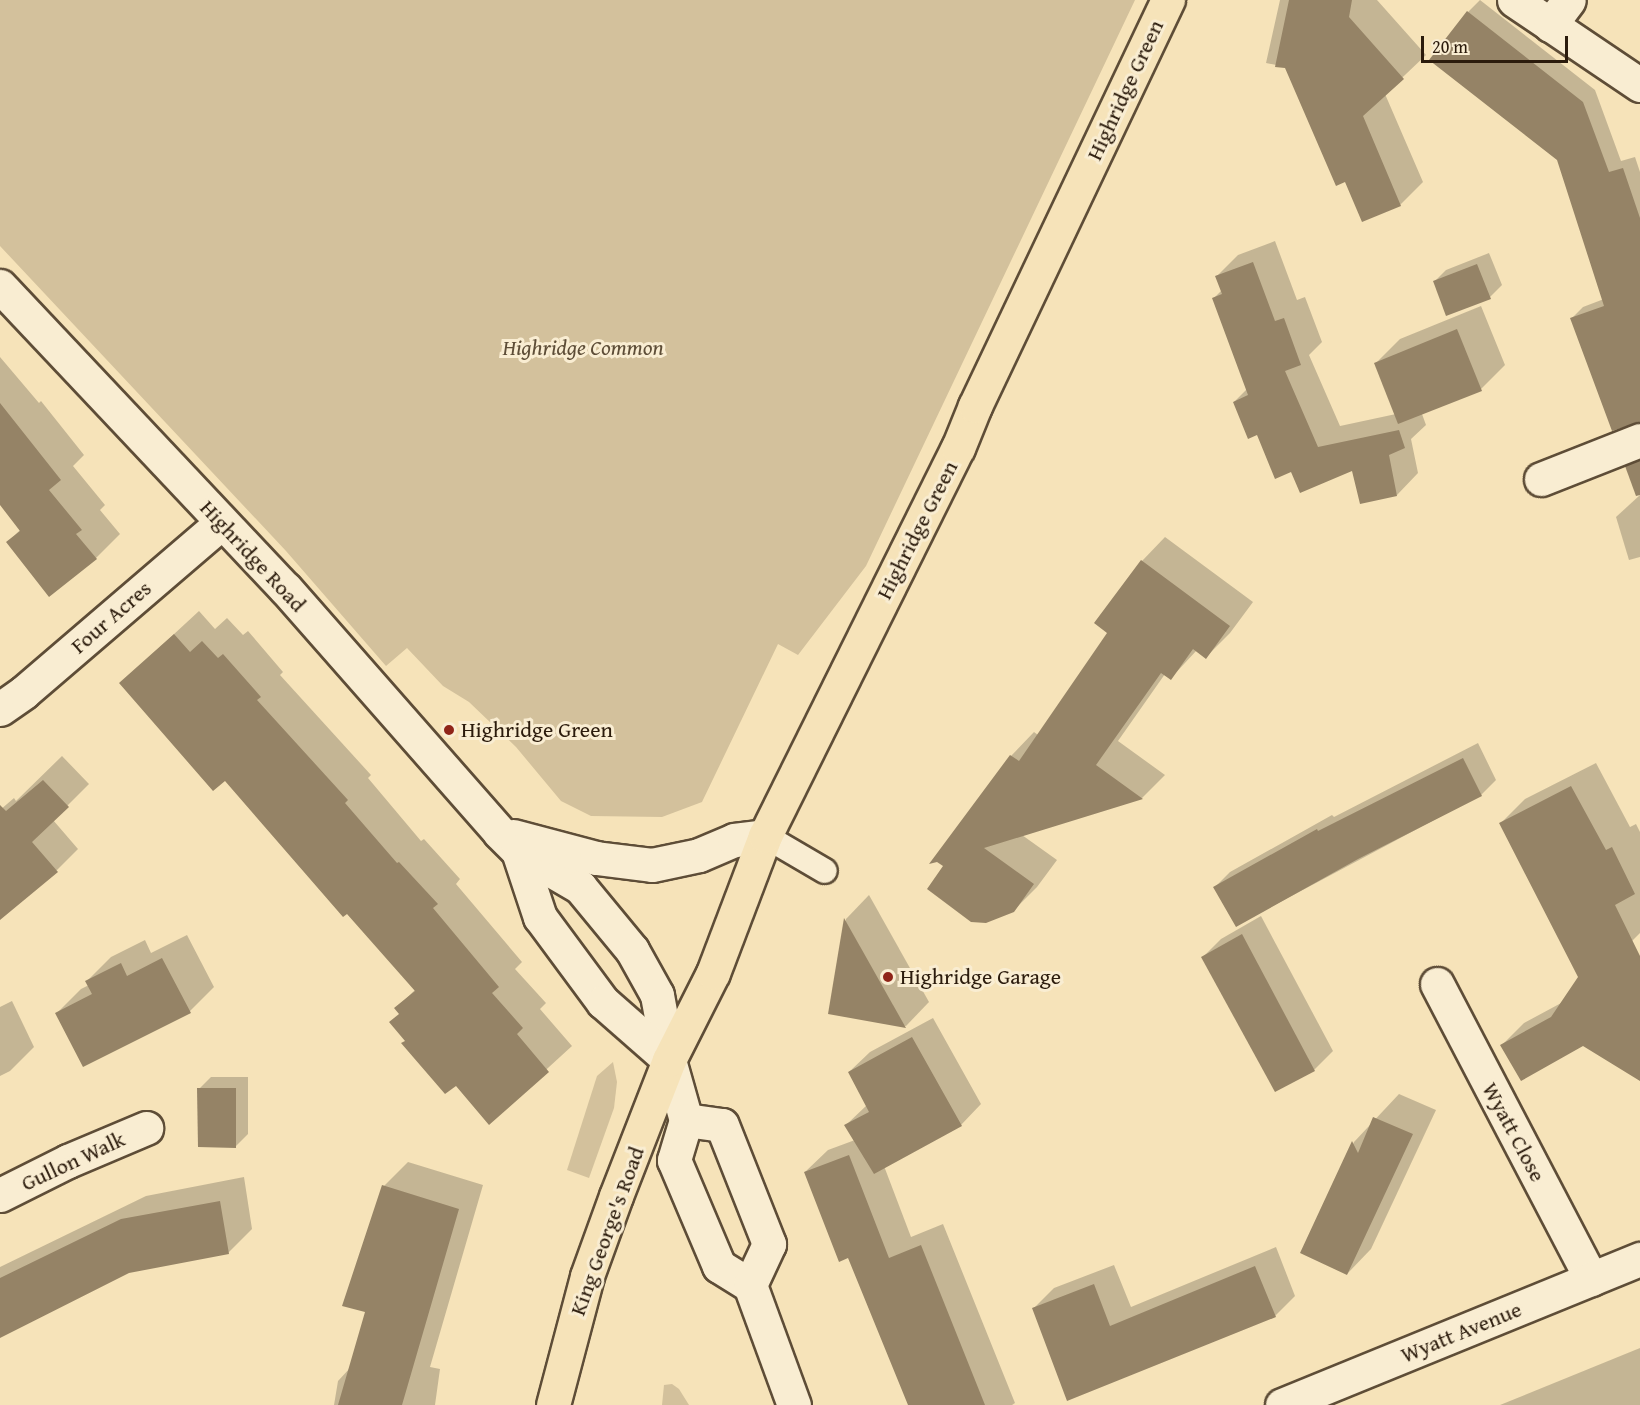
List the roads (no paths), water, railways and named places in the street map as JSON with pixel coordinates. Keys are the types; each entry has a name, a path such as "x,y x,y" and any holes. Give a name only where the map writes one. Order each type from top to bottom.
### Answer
{"highway":[{"name":"Highridge Green","path":"669,1060 713,973 765,836 958,448 975,406 1167,0"},
{"name":"King George's Road","path":"553,1405 587,1276 669,1060"}],"street":[{"path":"1515,0 1559,13 1640,85"},
{"name":"Highridge Road","path":"0,286 221,523 285,588 508,842 580,887 632,950 657,995 669,1060 686,1120"},
{"path":"1541,479 1640,440"},
{"name":"Four Acres","path":"0,709 24,692 221,523"},
{"path":"508,842 596,858 652,865 699,855 734,840 765,836"},
{"name":"Highridge Road","path":"508,842 540,917 603,1002 643,1040 669,1060"},
{"name":"Wyatt Close","path":"1437,984 1591,1279"},
{"path":"750,1285 769,1244 722,1125 686,1120 674,1160 719,1266 750,1285 794,1405"},
{"name":"Gullon Walk","path":"0,1196 68,1161 146,1128"},
{"name":"Wyatt Avenue","path":"1282,1405 1640,1260"}],"lane":[{"path":"765,836 825,871"}],"place":[{"name":"Highridge Green","path":"449,730"},
{"name":"Highridge Garage","path":"888,977"}],"park label":[{"name":"Highridge Common","path":"583,348"}]}
